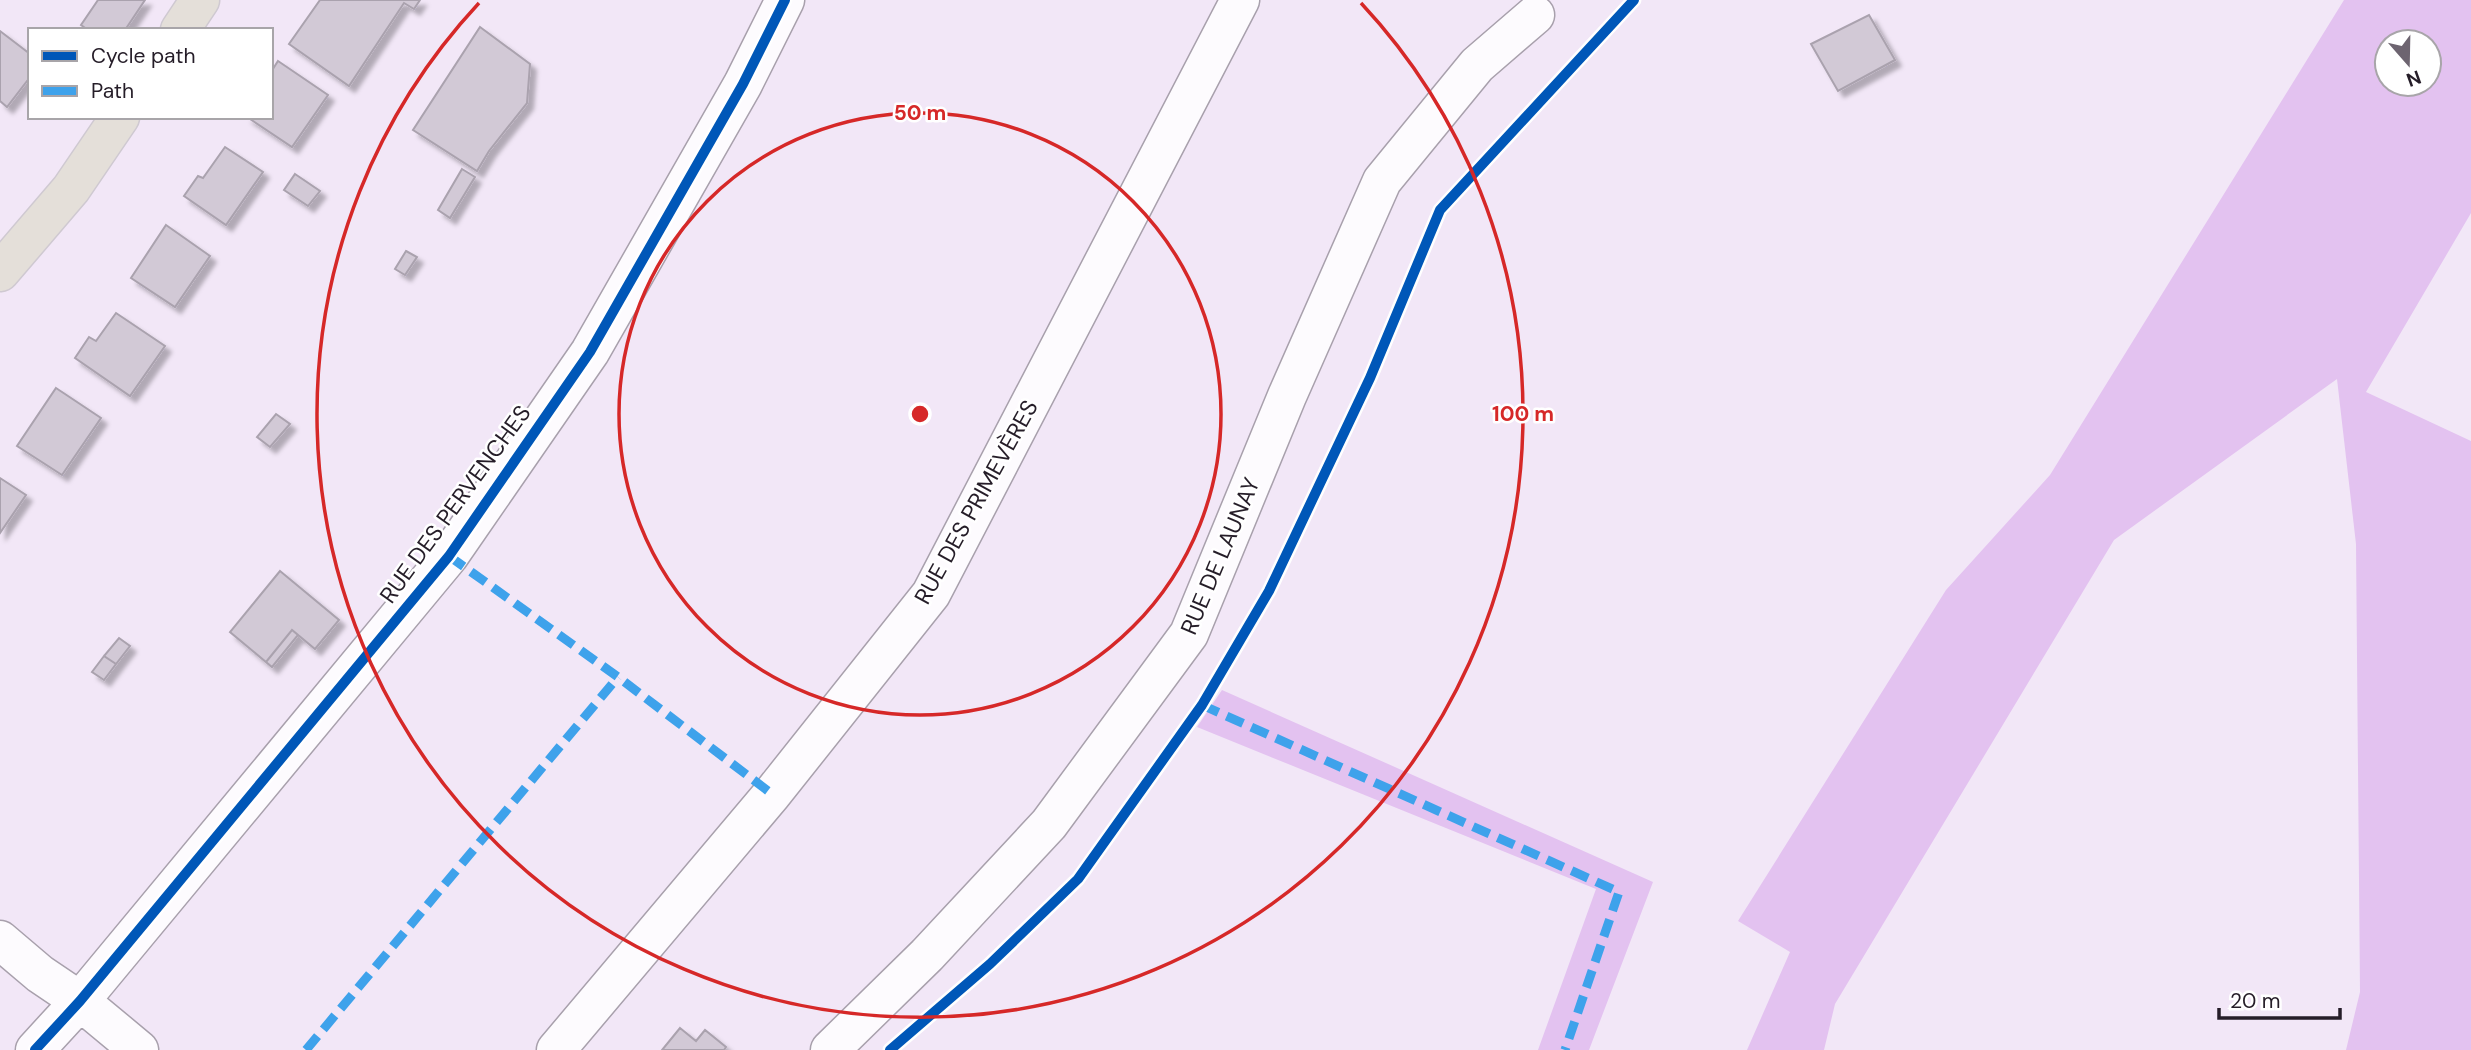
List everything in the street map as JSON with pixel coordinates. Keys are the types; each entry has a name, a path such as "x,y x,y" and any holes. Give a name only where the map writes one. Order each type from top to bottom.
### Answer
{"main road":[{"path":"181,28 200,0"},
{"path":"0,272 71,190 119,119"}],"street":[{"name":"RUE DES PERVENCHES","path":"35,1050 80,1000 449,556 590,352 743,84 785,0"},
{"name":"RUE DES PRIMEVÈRES","path":"556,1050 772,794 931,594 1240,0"},
{"name":"RUE DE LAUNAY","path":"830,1050 927,955 1049,824 1189,634 1287,396 1382,181 1477,65 1535,15"},
{"path":"0,940 40,974 80,1000 139,1050"}],"shaded area":[{"path":"2344,0 2471,0 2471,213 2366,392 2471,441 2471,1050 2346,1050 2360,992 2356,544 2337,379 2114,540 1835,1004 1824,1050 1747,1050 1790,952 1738,921 1946,590 2050,475"},
{"path":"1222,690 1653,882 1589,1050 1538,1050 1596,889 1197,727"}],"building":[{"path":"98,0 145,0 126,28 85,28 81,25"},
{"path":"320,0 420,0 414,9 404,3 349,86 289,44"},
{"path":"1869,15 1895,60 1838,91 1811,44"},
{"path":"480,27 530,64 527,103 489,151 477,171 413,130"},
{"path":"0,31 28,52 28,82 7,107 0,101"},
{"path":"278,61 328,95 292,147 250,119 273,119 273,69"},
{"path":"225,147 263,172 226,225 184,196 198,176 203,178"},
{"path":"462,169 475,177 450,218 438,210"},
{"path":"295,174 320,191 308,206 284,190"},
{"path":"166,225 210,256 175,307 131,278"},
{"path":"406,251 417,257 405,275 395,269"},
{"path":"116,313 165,346 130,396 75,358 89,337 96,341"},
{"path":"56,388 101,418 62,475 17,446"},
{"path":"276,414 290,424 270,447 257,437"},
{"path":"0,478 26,495 0,533"},
{"path":"280,571 339,620 315,649 292,630 266,662 230,632"},
{"path":"292,630 298,635 272,667 266,662"},
{"path":"119,638 130,646 116,664 104,656"},
{"path":"104,656 116,664 104,680 92,672"},
{"path":"680,1028 696,1041 705,1030 726,1047 724,1050 662,1050"}],"marked path":[{"path":"449,556 618,677 772,794"},
{"path":"306,1050 618,677"},
{"path":"1202,705 1619,892 1565,1050"}],"cycle path":[{"path":"35,1050 80,1001 449,556 590,352 743,84 785,0"},
{"path":"890,1050 990,964 1078,879 1202,705 1269,591 1370,378 1440,210 1634,0"}]}
